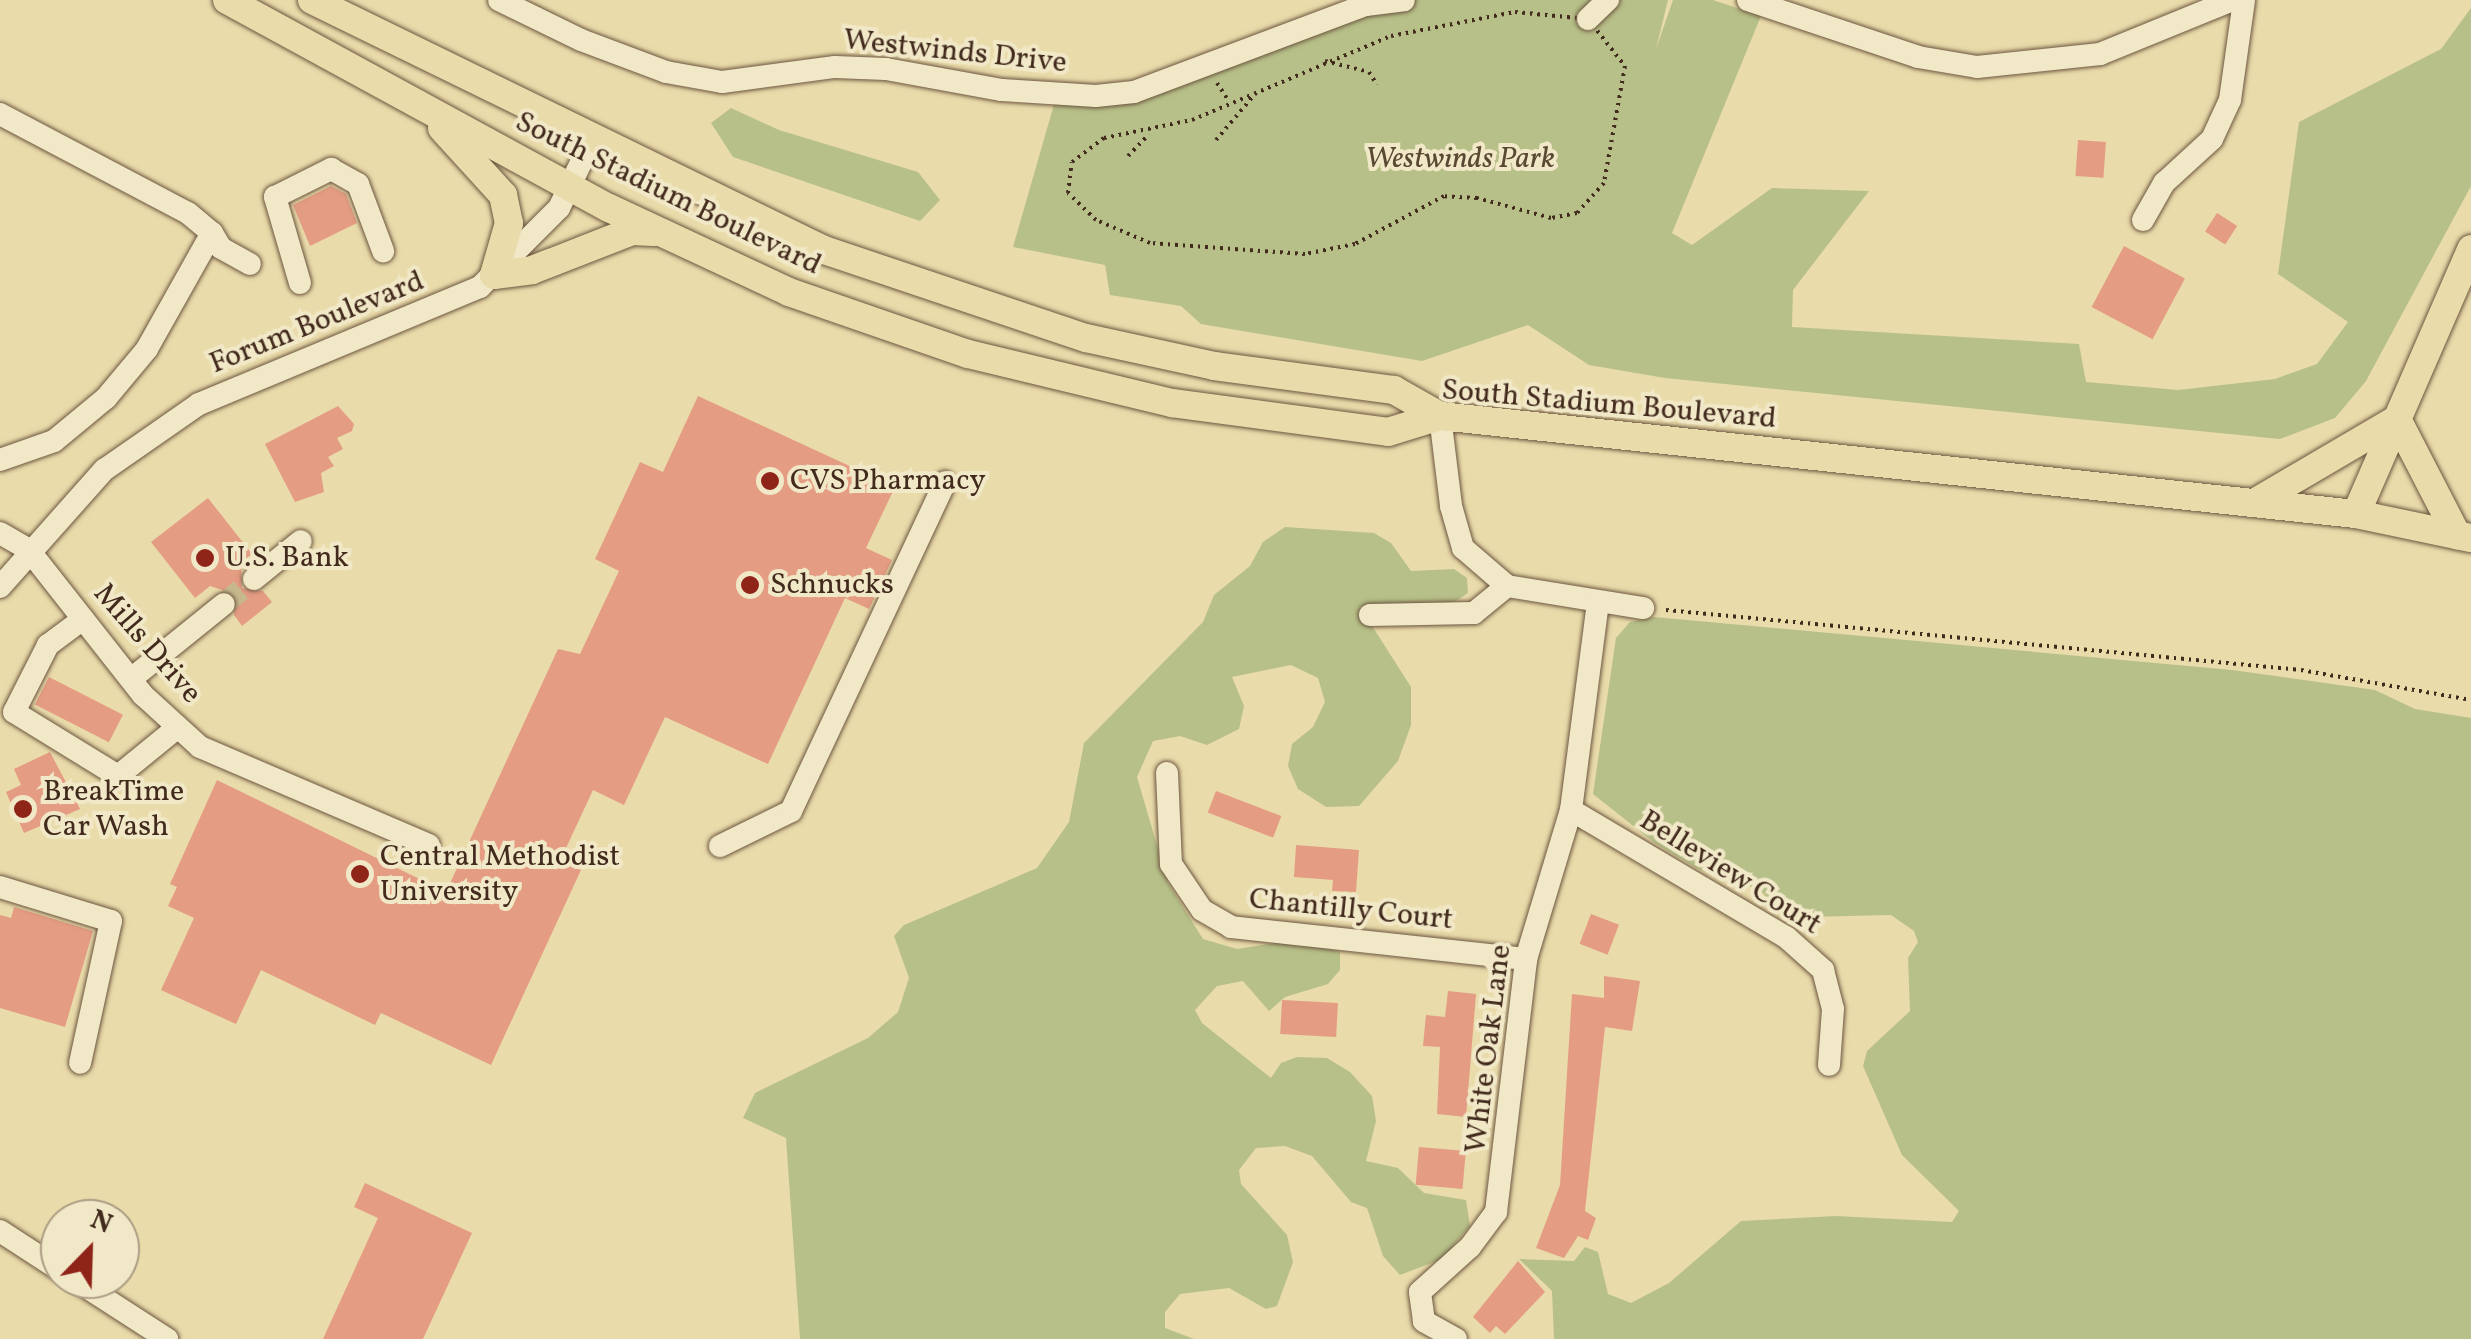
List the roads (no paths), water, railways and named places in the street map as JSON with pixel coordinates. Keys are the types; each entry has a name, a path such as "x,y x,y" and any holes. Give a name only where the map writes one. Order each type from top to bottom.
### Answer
{"main road":[{"name":"South Stadium Boulevard","path":"228,0 567,186 789,292 968,354 1172,403 1388,432 1440,416 2356,514 2464,536"},
{"path":"312,0 789,235 977,304 1196,362 1394,390 1440,416"},
{"path":"424,110 503,195 510,222 494,276 532,270 632,232 660,232"},
{"path":"2356,514 2471,250"},
{"path":"2254,503 2259,494 2398,420"},
{"path":"2398,420 2464,536"}],"street":[{"name":"Westwinds Drive","path":"499,0 649,66 722,82 836,68 886,69 1002,90 1096,96 1134,92 1365,3 1404,0"},
{"path":"1588,19 1608,0"},
{"path":"1748,0 1918,57 1977,66 2100,54 2232,0"},
{"path":"2143,220 2164,183 2212,139 2230,100 2244,0"},
{"path":"0,114 188,213 212,233 221,248 250,264"},
{"name":"Forum Boulevard","path":"0,587 28,549 104,470 199,404 440,306 494,276 559,208 592,140"},
{"path":"300,283 275,197 331,169 358,184 383,251"},
{"path":"0,460 54,441 106,398 148,350 212,233"},
{"path":"1440,416 1450,506 1463,548 1508,586 1643,608"},
{"path":"720,846 791,811 944,482"},
{"name":"Mills Drive","path":"0,533 28,549 131,679 200,746 429,845"},
{"path":"254,579 301,542"},
{"path":"1370,615 1474,613 1508,586"},
{"name":"White Oak Lane","path":"1456,1339 1424,1321 1420,1292 1470,1247 1496,1212 1526,959 1571,810 1598,603"},
{"path":"131,679 224,604"},
{"path":"84,619 48,645 14,712 118,776 178,727"},
{"name":"Chantilly Court","path":"1167,772 1170,864 1202,910 1231,927 1526,959"},
{"name":"Belleview Court","path":"1571,810 1786,937 1823,970 1833,1009 1830,1065"},
{"path":"0,886 111,921 80,1063"},
{"path":"0,1231 40,1257"},
{"path":"105,1299 167,1339"}],"tunnel":[{"path":"224,604 254,579"}],"place":[{"name":"CVS Pharmacy","path":"770,481"},
{"name":"U.S. Bank","path":"205,558"},
{"name":"Schnucks","path":"750,585"},
{"name":"BreakTime Car Wash","path":"23,809"},
{"name":"Central Methodist University","path":"360,874"}],"park label":[{"name":"Westwinds Park","path":"1460,159"}]}
